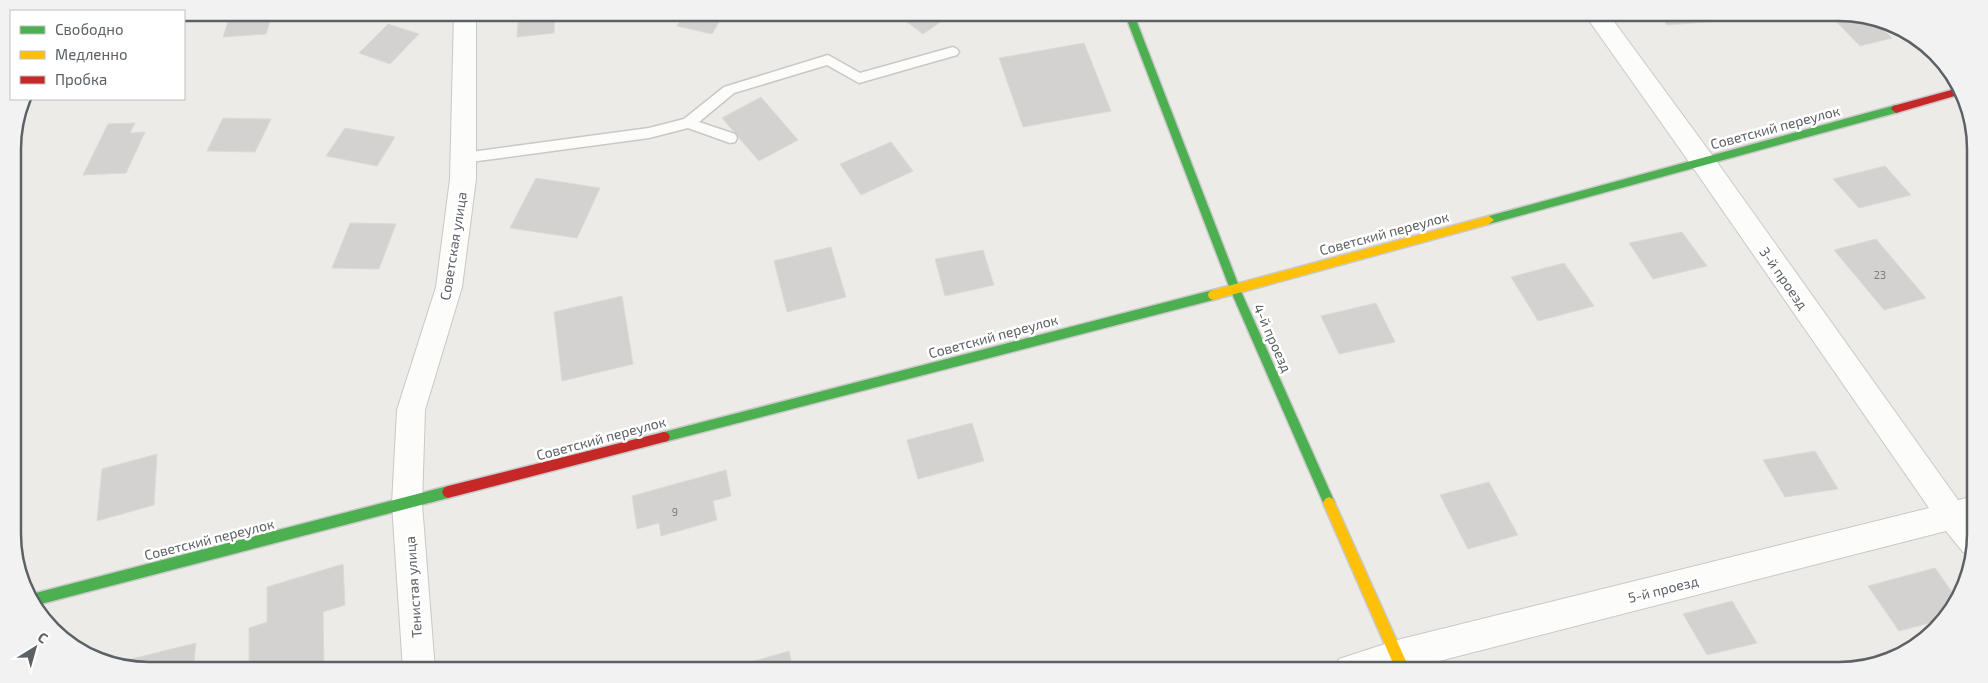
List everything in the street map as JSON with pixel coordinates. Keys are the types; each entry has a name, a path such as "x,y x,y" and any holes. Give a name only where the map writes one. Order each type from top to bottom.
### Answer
{"street":[{"name":"Советская улица","path":"407,504 411,410 450,287 463,179 465,21"},
{"name":"4-й проезд","path":"1131,21 1235,289 1399,661"},
{"name":"3-й проезд","path":"1601,21 1964,513"},
{"name":"Советский переулок","path":"38,598 1235,289 1954,93"},
{"name":"Тенистая улица","path":"407,504 418,662"},
{"name":"5-й проезд","path":"1407,661 1964,513"}],"lane":[{"path":"463,158 649,133 688,123 729,90 828,60 859,78 954,52"},
{"path":"688,123 730,138"}],"building":[{"path":"228,21 270,21 266,34 223,37"},
{"path":"518,21 555,21 554,33 517,37"},
{"path":"680,21 720,21 712,34 677,26"},
{"path":"906,21 942,21 923,34"},
{"path":"1665,21 1719,21 1667,25"},
{"path":"1836,21 1855,22 1872,26 1884,30 1892,38 1860,46"},
{"path":"388,24 419,34 390,64 359,53"},
{"path":"1084,43 1111,111 1023,127 999,58"},
{"path":"761,97 798,140 759,161 722,118"},
{"path":"223,118 271,119 255,152 207,151"},
{"path":"135,123 130,133 145,132 126,173 83,175 108,124"},
{"path":"345,128 395,137 377,166 326,156"},
{"path":"891,142 913,171 861,195 840,164"},
{"path":"1885,166 1911,195 1859,208 1833,179"},
{"path":"536,178 600,188 577,238 510,228"},
{"path":"350,223 396,224 379,269 332,268"},
{"path":"1682,232 1707,266 1653,279 1629,243"},
{"path":"1876,239 1926,298 1884,310 1834,250"},
{"path":"831,247 846,297 787,312 774,261"},
{"path":"983,250 994,285 945,296 935,259"},
{"path":"1564,263 1594,306 1538,321 1511,277"},
{"path":"622,296 633,364 562,381 554,312"},
{"path":"1376,303 1395,342 1339,354 1321,316"},
{"path":"972,423 984,461 918,479 907,440"},
{"path":"1815,451 1838,489 1785,497 1763,460"},
{"path":"157,454 154,505 97,521 102,469"},
{"path":"726,470 731,496 713,501 717,520 661,536 659,523 637,529 632,496"},
{"path":"1489,482 1518,535 1468,549 1440,495"},
{"path":"343,564 345,605 323,612 324,662 249,662 249,628 267,622 267,587"},
{"path":"1935,568 1953,593 1940,612 1930,623 1899,631 1868,586"},
{"path":"1732,601 1757,643 1707,655 1683,614"},
{"path":"196,643 194,662 128,660"},
{"path":"789,651 791,662 752,662"}],"traffic: fast":[{"path":"1131,21 1235,289 1329,503"},
{"path":"1489,220 1896,109"},
{"path":"664,437 1213,295"},
{"path":"38,598 448,492"}],"traffic: slow":[{"path":"1213,295 1489,220"},
{"path":"1329,503 1399,661"}],"traffic: jam":[{"path":"1896,109 1954,93"},
{"path":"448,492 664,437"}]}
